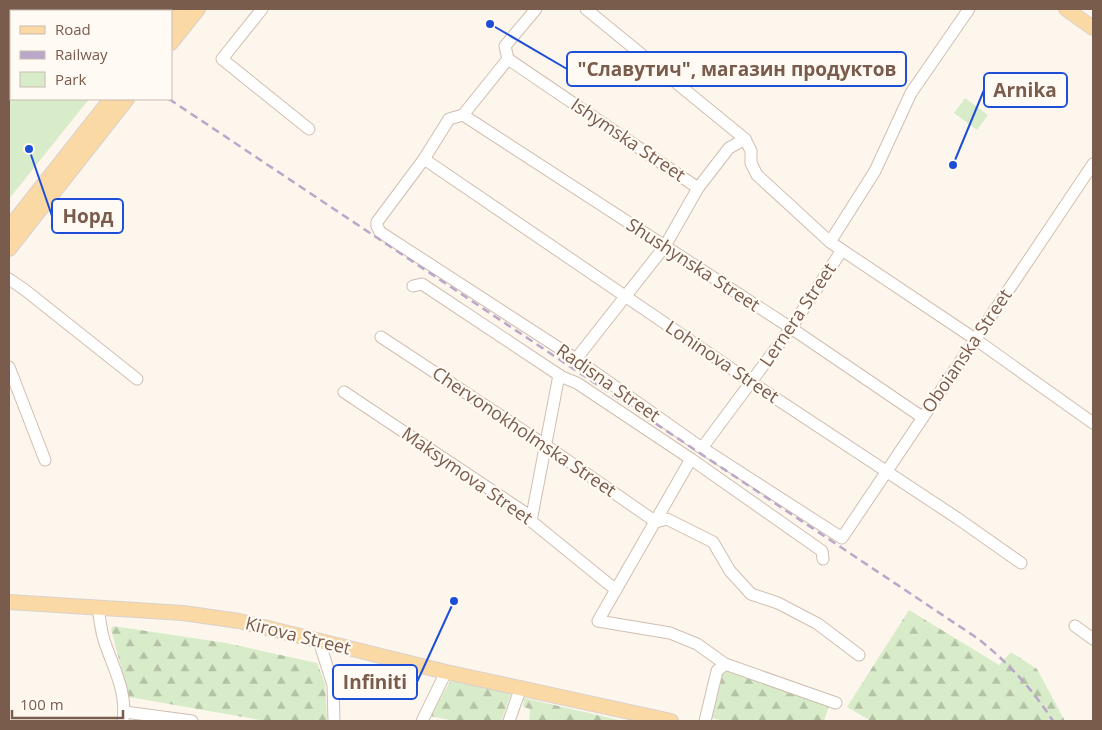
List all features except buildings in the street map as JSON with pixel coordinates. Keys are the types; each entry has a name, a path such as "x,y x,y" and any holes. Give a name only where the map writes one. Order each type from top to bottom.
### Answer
{"main road":[{"path":"172,22 182,9"},
{"path":"172,42 198,9"},
{"path":"1066,9 1093,28"},
{"path":"9,228 110,100"},
{"path":"9,249 126,100"},
{"name":"Kirova Street","path":"9,602 183,613 230,620 446,672 671,721"}],"street":[{"path":"262,9 222,59 309,129"},
{"path":"424,159 449,119 463,115 508,59 505,46 536,9"},
{"path":"586,9 745,139 751,151 752,163 757,175 830,242 975,339 1093,423"},
{"path":"830,242 875,171 911,93 969,9"},
{"name":"Ishymska Street","path":"508,59 698,188"},
{"name":"Shushynska Street","path":"463,115 791,328 922,417"},
{"path":"576,359 665,246 698,188 729,148 745,139"},
{"name":"Radisna Street","path":"424,159 377,222 380,232 576,359 701,447 842,538"},
{"name":"Lohinova Street","path":"424,159 751,382 1021,562"},
{"name":"Oboianska Street","path":"842,538 1093,164"},
{"name":"Lernera Street","path":"701,447 791,328 842,250"},
{"path":"9,279 137,379"},
{"name":"Radisna Street","path":"413,286 422,284 559,375 577,383 691,459 822,551 823,559"},
{"name":"Chervonokholmska Street","path":"381,337 546,445 656,522"},
{"path":"9,367 45,460"},
{"path":"531,521 559,375"},
{"name":"Maksymova Street","path":"344,392 524,512 531,521 616,590"},
{"path":"691,459 598,621 670,633 697,644 725,664 836,703"},
{"path":"656,522 668,518 713,542 730,571 751,594 778,603 818,624 859,656"},
{"path":"98,607 105,644 119,678 124,697 124,717 192,721"},
{"path":"1075,626 1093,639"},
{"path":"319,641 333,685 334,721"},
{"path":"705,721 717,671 725,664"},
{"path":"422,721 446,672"},
{"path":"509,721 521,687"}],"green space":[{"path":"9,9 25,9 10,10 10,100 88,100 9,199"},
{"path":"965,98 988,115 977,130 954,113"},
{"path":"909,610 999,665 1011,652 1037,669 1065,721 871,721 847,707"},
{"path":"113,626 226,643 317,663 325,684 327,721 266,721 129,697 111,629"},
{"path":"733,671 829,706 824,721 726,721 711,718 721,672"},
{"path":"451,680 511,694 501,721 454,721 430,716"},
{"path":"524,698 623,721 529,721 530,709 523,707"}],"railway":[{"path":"170,100 977,638 1019,676 1053,721"}],"place":[{"name":"\"Славутич\", магазин продуктов","path":"490,24"},
{"name":"Норд","path":"29,149"},
{"name":"Arnika","path":"953,165"},
{"name":"Infiniti","path":"454,601"}]}
